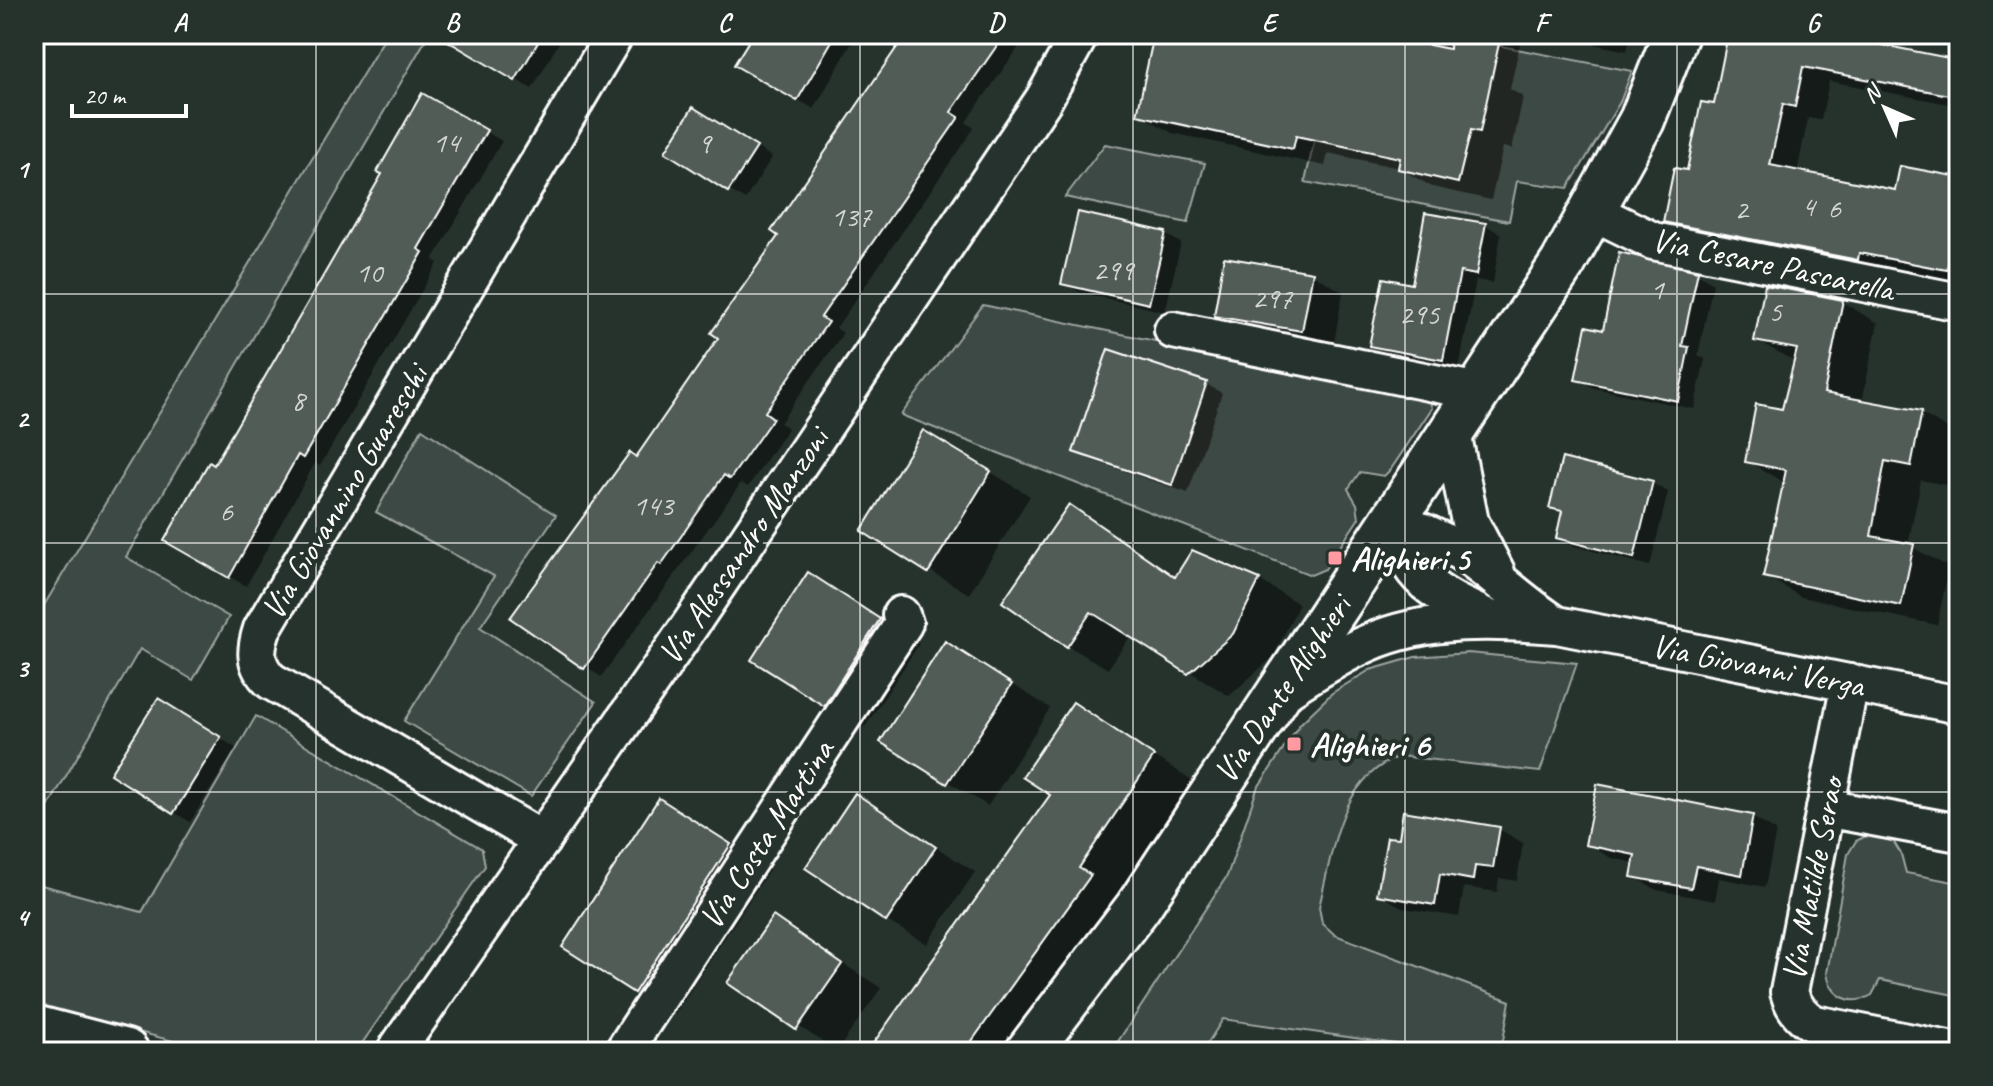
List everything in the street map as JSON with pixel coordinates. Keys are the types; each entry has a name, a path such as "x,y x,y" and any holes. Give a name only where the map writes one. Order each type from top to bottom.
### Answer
{"main road":[{"name":"Via Dante Alighieri","path":"1028,1052 1138,907 1478,392 1592,211 1642,120 1676,34"},
{"name":"Via Dante Alighieri","path":"1063,1052 1138,907"},
{"path":"34,1028 126,1052"}],"street":[{"name":"Via Giovannino Guareschi","path":"542,840 271,681 256,660 256,645 262,629 615,34"},
{"name":"Via Alessandro Manzoni","path":"395,1052 1044,99 1080,34"},
{"name":"Via Cesare Pascarella","path":"1592,211 1653,241 1959,302"},
{"path":"1173,330 1478,392"},
{"name":"Via Giovanni Verga","path":"1452,432 1470,522 1501,580"},
{"name":"Via Giovanni Verga","path":"1492,620 1433,590 1410,569 1399,551 1393,522 1421,529 1451,544 1501,580 1521,602 1557,625"},
{"name":"Via Costa Martina","path":"623,1052 904,623 901,615"},
{"name":"Via Giovanni Verga","path":"1278,695 1369,642 1423,628 1492,620 1557,625 1959,705"},
{"name":"Via Matilde Serao","path":"1850,683 1789,992 1792,1002 1806,1019 1815,1024 1888,1045"},
{"path":"1825,808 1959,833"},
{"path":"1888,1045 1959,1052"}],"shaded area":[{"path":"387,34 429,34 126,557 229,617 193,680 140,649 34,831 34,622"},
{"path":"1338,34 1400,158 1398,169 1429,176 1463,162 1471,130 1376,34 1437,34 1632,71 1620,102 1568,188 1517,181 1509,221 1305,182"},
{"path":"1105,144 1205,163 1188,223 1065,197"},
{"path":"983,305 1419,396 1429,400 1432,408 1384,476 1360,472 1348,489 1357,504 1359,518 1325,569 1311,575 901,415","holes":["1108,349 1206,382 1171,485 1073,452"]},
{"path":"422,429 556,515 480,627 596,702 531,796 404,721 494,576 376,512"},
{"path":"1468,653 1577,663 1540,772 1400,756 1380,767 1364,781 1342,819 1319,907 1322,923 1335,935 1510,1001 1501,1052 1451,1052 1223,1019 1202,1052 1111,1052 1227,876 1257,789 1300,724 1332,693 1370,670 1415,657"},
{"path":"256,716 482,849 485,866 356,1052 214,1052 34,1004 34,883 142,912"},
{"path":"1870,834 1892,839 1901,854 1906,873 1959,883 1959,996 1880,980 1872,995 1850,1000 1837,994 1829,981 1827,973 1848,854 1856,841"}],"building":[{"path":"436,34 543,34 515,81"},
{"path":"753,34 836,34 797,101 734,65"},
{"path":"906,34 1005,34 951,112 959,117 821,317 828,322 765,412 773,418 730,479 724,475 584,669 510,618 630,452 636,457 718,338 711,333 778,236 771,231"},
{"path":"1154,34 1376,34 1449,49 1450,34 1501,34 1480,132 1471,130 1458,183 1398,169 1400,158 1296,136 1293,149 1137,115"},
{"path":"1728,34 1827,34 1959,60 1959,97 1803,67 1795,107 1783,104 1770,165 1895,190 1900,166 1959,177 1959,210 1947,270 1859,253 1858,260 1663,222 1674,168 1687,170 1701,102 1714,104"},
{"path":"422,93 487,130 418,249 423,252 303,458 298,455 229,578 164,541 209,462 214,465 382,174 377,172"},
{"path":"693,107 757,147 728,192 665,152"},
{"path":"1078,212 1166,232 1149,304 1061,284"},
{"path":"1425,213 1486,223 1476,275 1460,272 1443,360 1369,346 1383,278 1412,284"},
{"path":"1619,252 1698,271 1682,346 1689,347 1678,401 1575,380 1586,326 1603,330"},
{"path":"1224,257 1313,272 1302,331 1214,316"},
{"path":"1765,285 1843,300 1824,393 1922,411 1911,466 1885,461 1871,536 1914,544 1901,606 1763,577 1786,470 1745,462 1756,404 1782,409 1797,349 1754,341"},
{"path":"1108,349 1207,382 1172,485 1073,452"},
{"path":"923,430 991,471 928,573 861,531"},
{"path":"1562,458 1653,481 1634,558 1556,538 1562,511 1549,508"},
{"path":"1069,504 1175,577 1192,550 1260,579 1233,634 1188,674 1091,612 1067,647 1002,602"},
{"path":"808,572 880,619 824,706 751,660"},
{"path":"945,641 1012,684 947,784 880,742"},
{"path":"158,698 221,737 173,814 110,774"},
{"path":"1073,702 1154,756 1079,868 1091,875 964,1052 867,1052 1050,795 1022,777"},
{"path":"1597,784 1753,815 1742,875 1696,866 1691,888 1631,877 1635,855 1585,845"},
{"path":"855,793 936,847 886,922 805,868"},
{"path":"659,798 731,844 634,993 562,947"},
{"path":"1403,811 1500,827 1493,868 1475,866 1473,880 1440,874 1435,905 1377,895 1387,837 1399,838"},
{"path":"773,916 842,964 796,1030 727,983"}],"place":[{"name":"Alighieri 5","path":"1335,558"},
{"name":"Alighieri 6","path":"1294,744"}]}
